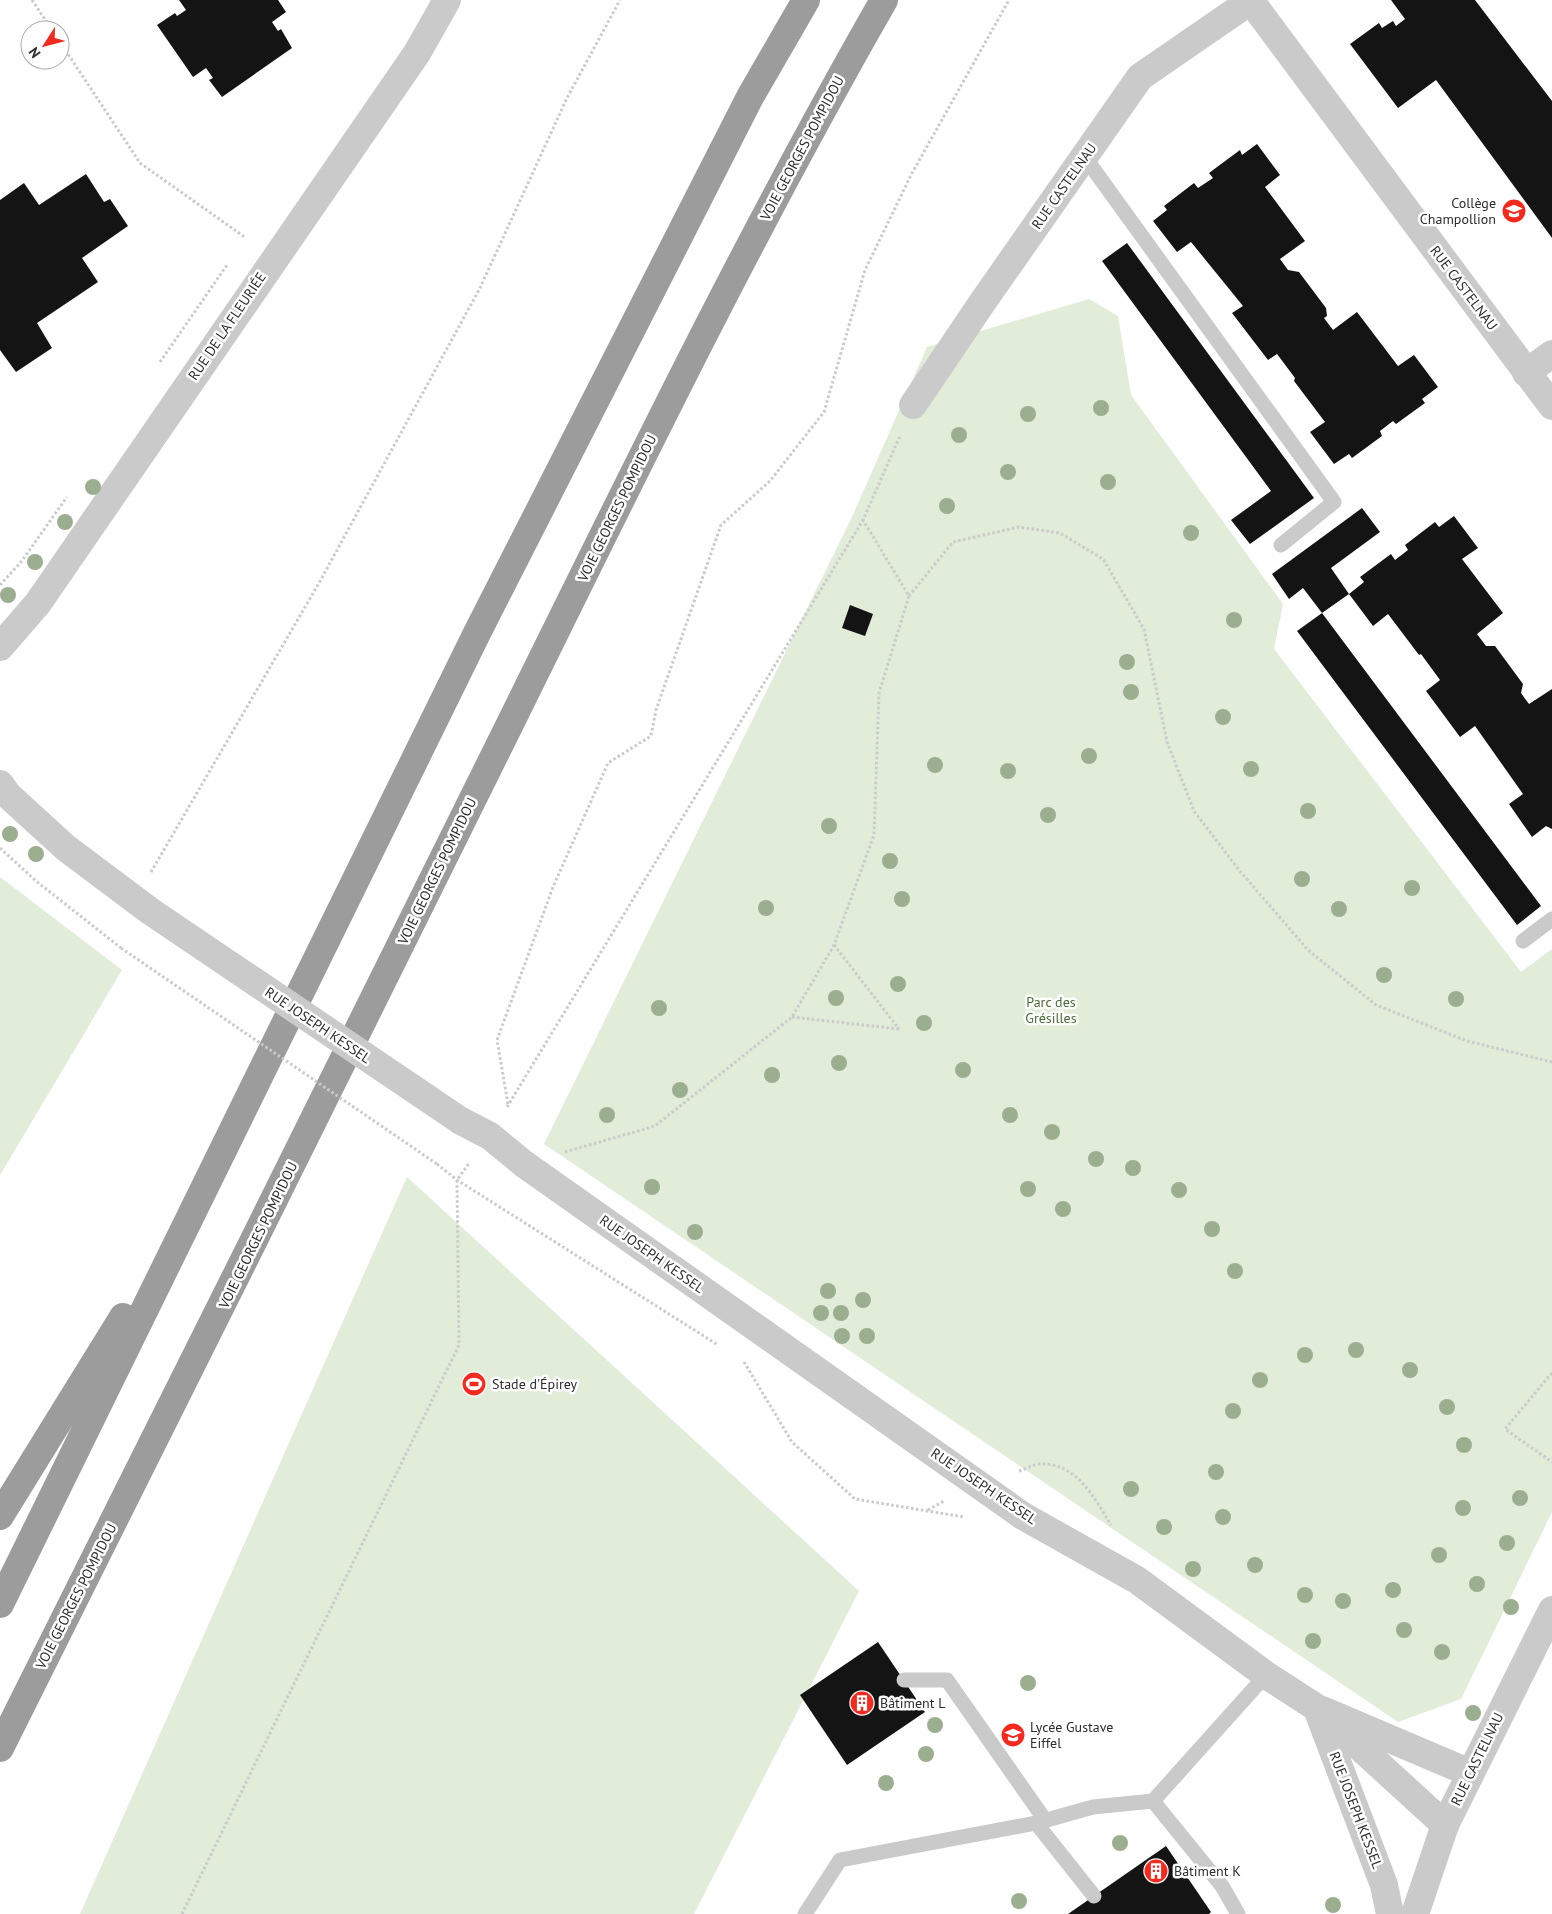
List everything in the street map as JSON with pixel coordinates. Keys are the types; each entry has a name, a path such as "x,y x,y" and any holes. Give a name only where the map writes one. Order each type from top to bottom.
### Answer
{"highway":[{"path":"0,1604 477,633 750,97 806,0"},
{"name":"VOIE GEORGES POMPIDOU","path":"0,1748 220,1311 679,383 813,124 884,0"},
{"path":"0,1516 205,1184"}],"street":[{"name":"RUE DE LA FLEURIÉE","path":"0,647 38,603 315,198 417,53 447,0"},
{"name":"RUE CASTELNAU","path":"913,405 1140,77 1250,1 1552,406"},
{"path":"1526,373 1552,354"},
{"name":"RUE JOSEPH KESSEL","path":"0,784 8,795 66,848 140,904 461,1121 490,1136 524,1164 1023,1516 1137,1580 1266,1675 1317,1708 1445,1825"},
{"name":"RUE CASTELNAU","path":"1415,1914 1445,1825 1552,1610"},
{"name":"RUE JOSEPH KESSEL","path":"1317,1708 1470,1773"},
{"name":"RUE JOSEPH KESSEL","path":"1317,1708 1384,1885 1390,1914"}],"lane":[{"path":"1084,156 1334,502 1281,545"},
{"path":"1523,941 1552,919"},
{"path":"805,1914 840,1860 1040,1821 1093,1807 1153,1800 1266,1675"},
{"path":"904,1680 947,1680 1040,1821 1094,1896"},
{"path":"1153,1800 1222,1886 1238,1914"}],"path":[{"path":"32,0 45,20"},
{"path":"140,904 159,862 319,584 480,288 567,98 620,0"},
{"path":"508,1105 497,1040 553,887 608,763 651,736 656,710 721,525 770,481 824,412 865,270 911,175 1009,0"},
{"path":"70,57 140,164 246,238"},
{"path":"182,1914 459,1346 457,1180 490,1136 863,520 913,405"},
{"path":"863,520 909,596"},
{"path":"524,1164 655,1126 792,1017 834,945 874,835 879,693 909,596 953,542 1019,527 1060,533 1104,559 1144,630 1167,742 1194,811 1239,870 1308,950 1376,1005 1467,1041 1552,1062"},
{"path":"0,848 36,881 121,948 437,1164 457,1180 720,1346"},
{"path":"792,1017 899,1029 834,945"},
{"path":"744,1361 792,1442 855,1499 927,1511"},
{"path":"1552,1373 1505,1429 1552,1462"}],"green space":[{"name":"Parc des Grésilles","path":"1089,299 1118,316 1131,395 1283,604 1274,649 1521,972 1552,949 1552,1512 1461,1699 1398,1722 544,1144 852,517 927,347"},
{"path":"0,877 122,970 0,1175"},
{"name":"Stade d'Épirey","path":"407,1177 859,1591 694,1914 80,1914"}],"building":[{"path":"179,0 278,0 286,12 272,22 278,31 281,29 292,48 222,97 209,80 213,78 206,68 193,77 157,25 175,13 177,16 186,10"},
{"path":"1391,0 1475,0 1552,101 1552,238 1436,80 1398,108 1350,44 1379,23 1382,28 1393,21 1396,26 1405,19"},
{"path":"1257,144 1280,175 1265,187 1305,241 1280,259 1288,270 1299,272 1326,308 1327,316 1324,318 1333,330 1357,312 1398,366 1414,355 1438,387 1422,399 1425,403 1396,424 1393,421 1380,431 1382,436 1352,458 1349,454 1334,464 1310,432 1325,422 1294,381 1295,378 1277,354 1268,360 1232,313 1243,306 1191,242 1177,252 1153,221 1167,210 1164,206 1194,183 1198,188 1213,178 1209,173 1240,150 1242,155"},
{"path":"86,174 104,202 110,199 128,226 82,258 98,282 37,323 52,348 16,372 0,350 0,200 24,183 39,205"},
{"path":"1127,243 1314,498 1250,544 1231,520 1271,491 1102,261"},
{"path":"1362,508 1380,532 1331,568 1349,594 1322,613 1303,588 1289,599 1272,574"},
{"path":"1454,516 1478,548 1462,559 1503,613 1477,634 1486,646 1495,646 1523,684 1521,693 1529,704 1552,689 1552,829 1546,826 1532,837 1509,804 1523,794 1475,726 1460,737 1426,691 1440,680 1421,654 1419,655 1388,614 1373,626 1349,594 1364,582 1360,577 1391,554 1395,560 1408,550 1405,545 1435,522 1439,527"},
{"path":"850,605 873,614 865,636 842,628"},
{"path":"1322,613 1541,906 1517,925 1297,631"},
{"name":"Bâtiment L","path":"878,1642 925,1712 847,1765 800,1695"},
{"name":"Bâtiment K","path":"1166,1846 1211,1912 1209,1914 1068,1914"}],"place":[{"name":"Collège Champollion","path":"1514,211"},
{"name":"Stade d'Épirey","path":"474,1384"},
{"name":"Bâtiment L","path":"862,1703"},
{"name":"Lycée Gustave Eiffel","path":"1013,1735"},
{"name":"Bâtiment K","path":"1156,1871"}]}
